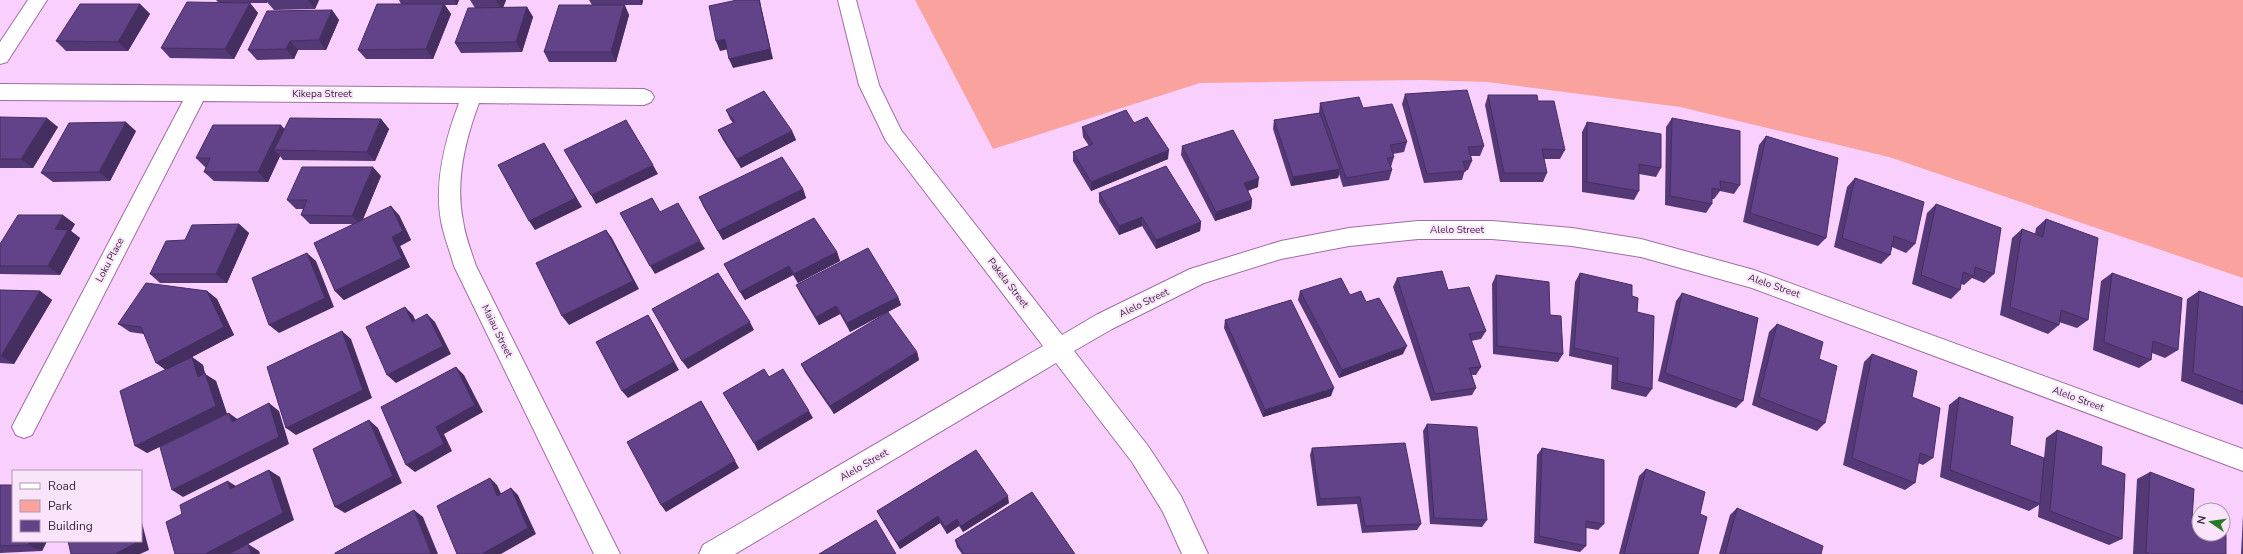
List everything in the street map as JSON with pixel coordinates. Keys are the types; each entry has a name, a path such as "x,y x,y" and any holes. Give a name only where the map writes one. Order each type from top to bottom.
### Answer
{"street":[{"path":"0,56 38,0"},
{"name":"Pakela Street","path":"847,0 869,85 893,135 1140,454 1172,504 1195,554"},
{"name":"Kikepa Street","path":"0,92 644,97"},
{"name":"Loku Place","path":"24,427 197,93"},
{"name":"Maiau Street","path":"472,95 461,124 449,177 451,216 464,266 607,554"},
{"name":"Alelo Street","path":"712,554 1104,322 1198,276 1281,250 1349,237 1418,230 1492,230 1572,237 1641,248 1754,279 2243,460"}],"green space":[{"path":"915,0 2243,0 2243,278 1889,157 1680,107 1488,82 1420,80 1200,83 993,149"}],"building":[{"path":"737,0 759,0 770,49 729,59 725,39 716,41 709,6"},
{"path":"187,2 250,3 225,49 161,48"},
{"path":"80,4 140,4 118,42 56,41"},
{"path":"377,4 444,4 426,49 358,50"},
{"path":"559,5 624,5 611,52 544,52"},
{"path":"527,7 516,42 455,43 468,8"},
{"path":"332,10 319,40 290,41 286,49 248,50 267,11"},
{"path":"1467,90 1484,146 1468,147 1472,161 1463,161 1466,171 1427,174 1405,94"},
{"path":"764,91 792,131 737,159 718,130 735,122 726,110"},
{"path":"1488,95 1537,95 1538,101 1554,101 1565,150 1542,149 1547,173 1504,173"},
{"path":"1359,97 1363,108 1392,104 1407,142 1390,145 1394,157 1387,158 1392,170 1346,178 1320,103"},
{"path":"1126,110 1134,123 1147,117 1169,150 1091,182 1073,152 1093,144 1082,127"},
{"path":"1320,113 1340,169 1293,177 1274,120"},
{"path":"0,117 47,118 21,159 0,159"},
{"path":"290,118 381,119 367,152 274,150"},
{"path":"1672,118 1740,131 1740,185 1720,181 1721,190 1712,188 1712,204 1670,196"},
{"path":"626,120 653,165 591,195 564,150"},
{"path":"126,122 99,172 41,173 69,123"},
{"path":"1587,122 1661,134 1661,168 1639,164 1639,191 1587,182"},
{"path":"213,125 281,125 258,172 204,172 210,158 196,158"},
{"path":"1233,130 1259,178 1244,183 1252,200 1216,212 1182,146"},
{"path":"1766,136 1838,158 1826,238 1750,213"},
{"path":"544,143 576,198 529,221 498,165"},
{"path":"782,157 803,189 718,231 699,197"},
{"path":"1166,166 1201,222 1156,240 1142,217 1119,226 1099,193"},
{"path":"302,167 373,167 352,216 301,215 307,200 287,200"},
{"path":"1855,178 1924,202 1915,244 1894,236 1890,255 1842,238"},
{"path":"652,198 660,212 678,203 700,241 650,266 620,213"},
{"path":"1936,204 2001,228 1994,274 1975,267 1974,276 1963,272 1960,290 1921,275"},
{"path":"391,206 403,231 392,237 402,258 335,291 314,243"},
{"path":"18,215 63,215 55,229 68,230 48,266 0,266 0,244"},
{"path":"814,218 837,252 794,274 789,266 740,292 724,264"},
{"path":"2046,219 2098,238 2088,320 2061,310 2059,325 2010,307 2022,229 2043,237"},
{"path":"239,224 216,274 150,274 166,241 185,240 192,225"},
{"path":"606,230 633,281 562,316 536,263"},
{"path":"868,248 898,297 847,323 836,306 816,317 796,285"},
{"path":"307,253 325,298 269,325 252,278"},
{"path":"1442,271 1448,290 1469,287 1486,331 1469,334 1481,367 1469,368 1476,388 1435,394 1397,278"},
{"path":"718,273 750,322 682,361 652,309"},
{"path":"1580,273 1632,285 1632,296 1638,298 1637,312 1654,316 1652,389 1617,381 1618,358 1574,348"},
{"path":"2112,273 2182,298 2178,350 2153,341 2151,360 2104,342"},
{"path":"1496,275 1549,282 1550,315 1561,316 1563,354 1497,346"},
{"path":"1341,278 1350,295 1361,291 1366,302 1379,298 1407,346 1342,370 1300,291"},
{"path":"146,283 207,291 224,327 156,363 141,327 118,324"},
{"path":"0,290 40,291 1,356 0,356"},
{"path":"2199,291 2243,307 2243,392 2193,373"},
{"path":"1682,293 1758,318 1743,401 1665,373"},
{"path":"1291,300 1334,388 1265,410 1225,320"},
{"path":"405,307 412,322 427,314 443,346 387,375 366,327"},
{"path":"888,312 917,352 830,406 801,364"},
{"path":"648,315 674,362 622,391 596,342"},
{"path":"1777,324 1823,342 1819,359 1837,366 1825,423 1759,397"},
{"path":"342,331 363,390 286,428 267,367"},
{"path":"1872,354 1917,371 1912,397 1940,408 1933,458 1920,453 1915,483 1852,458"},
{"path":"192,357 198,377 205,373 216,406 135,446 120,391"},
{"path":"456,367 475,405 436,427 444,444 406,465 381,407"},
{"path":"764,369 769,377 783,369 809,411 754,443 723,393"},
{"path":"1959,397 2013,417 2010,445 2044,458 2040,504 1950,470"},
{"path":"701,401 735,461 661,505 627,442"},
{"path":"269,403 279,437 172,490 160,447 229,413 232,422"},
{"path":"369,420 393,476 335,507 313,449"},
{"path":"1427,424 1477,427 1487,520 1434,518"},
{"path":"2057,430 2102,447 2101,465 2125,474 2122,539 2050,511"},
{"path":"1405,443 1421,524 1365,526 1360,497 1320,499 1312,448"},
{"path":"1542,448 1604,460 1604,524 1586,521 1586,546 1539,536"},
{"path":"976,450 1008,496 961,526 957,519 945,527 938,516 897,543 877,511"},
{"path":"1646,469 1705,492 1700,514 1707,517 1698,554 1624,554"},
{"path":"269,470 283,513 205,554 175,554 166,522 182,514 180,505 228,481 230,489"},
{"path":"2150,472 2194,489 2193,502 2191,502 2191,542 2226,542 2226,554 2150,554 2146,552"},
{"path":"490,478 497,496 511,488 528,528 482,554 457,554 437,506"},
{"path":"0,485 12,485 12,542 30,542 28,545 0,546"},
{"path":"1032,492 1075,554 964,554 955,540"},
{"path":"1737,508 1823,546 1821,554 1725,554"},
{"path":"414,510 431,554 335,554 335,553"},
{"path":"876,520 896,554 819,554"},
{"path":"68,542 136,543 115,554 71,554"},
{"path":"248,544 251,554 229,554"}]}
